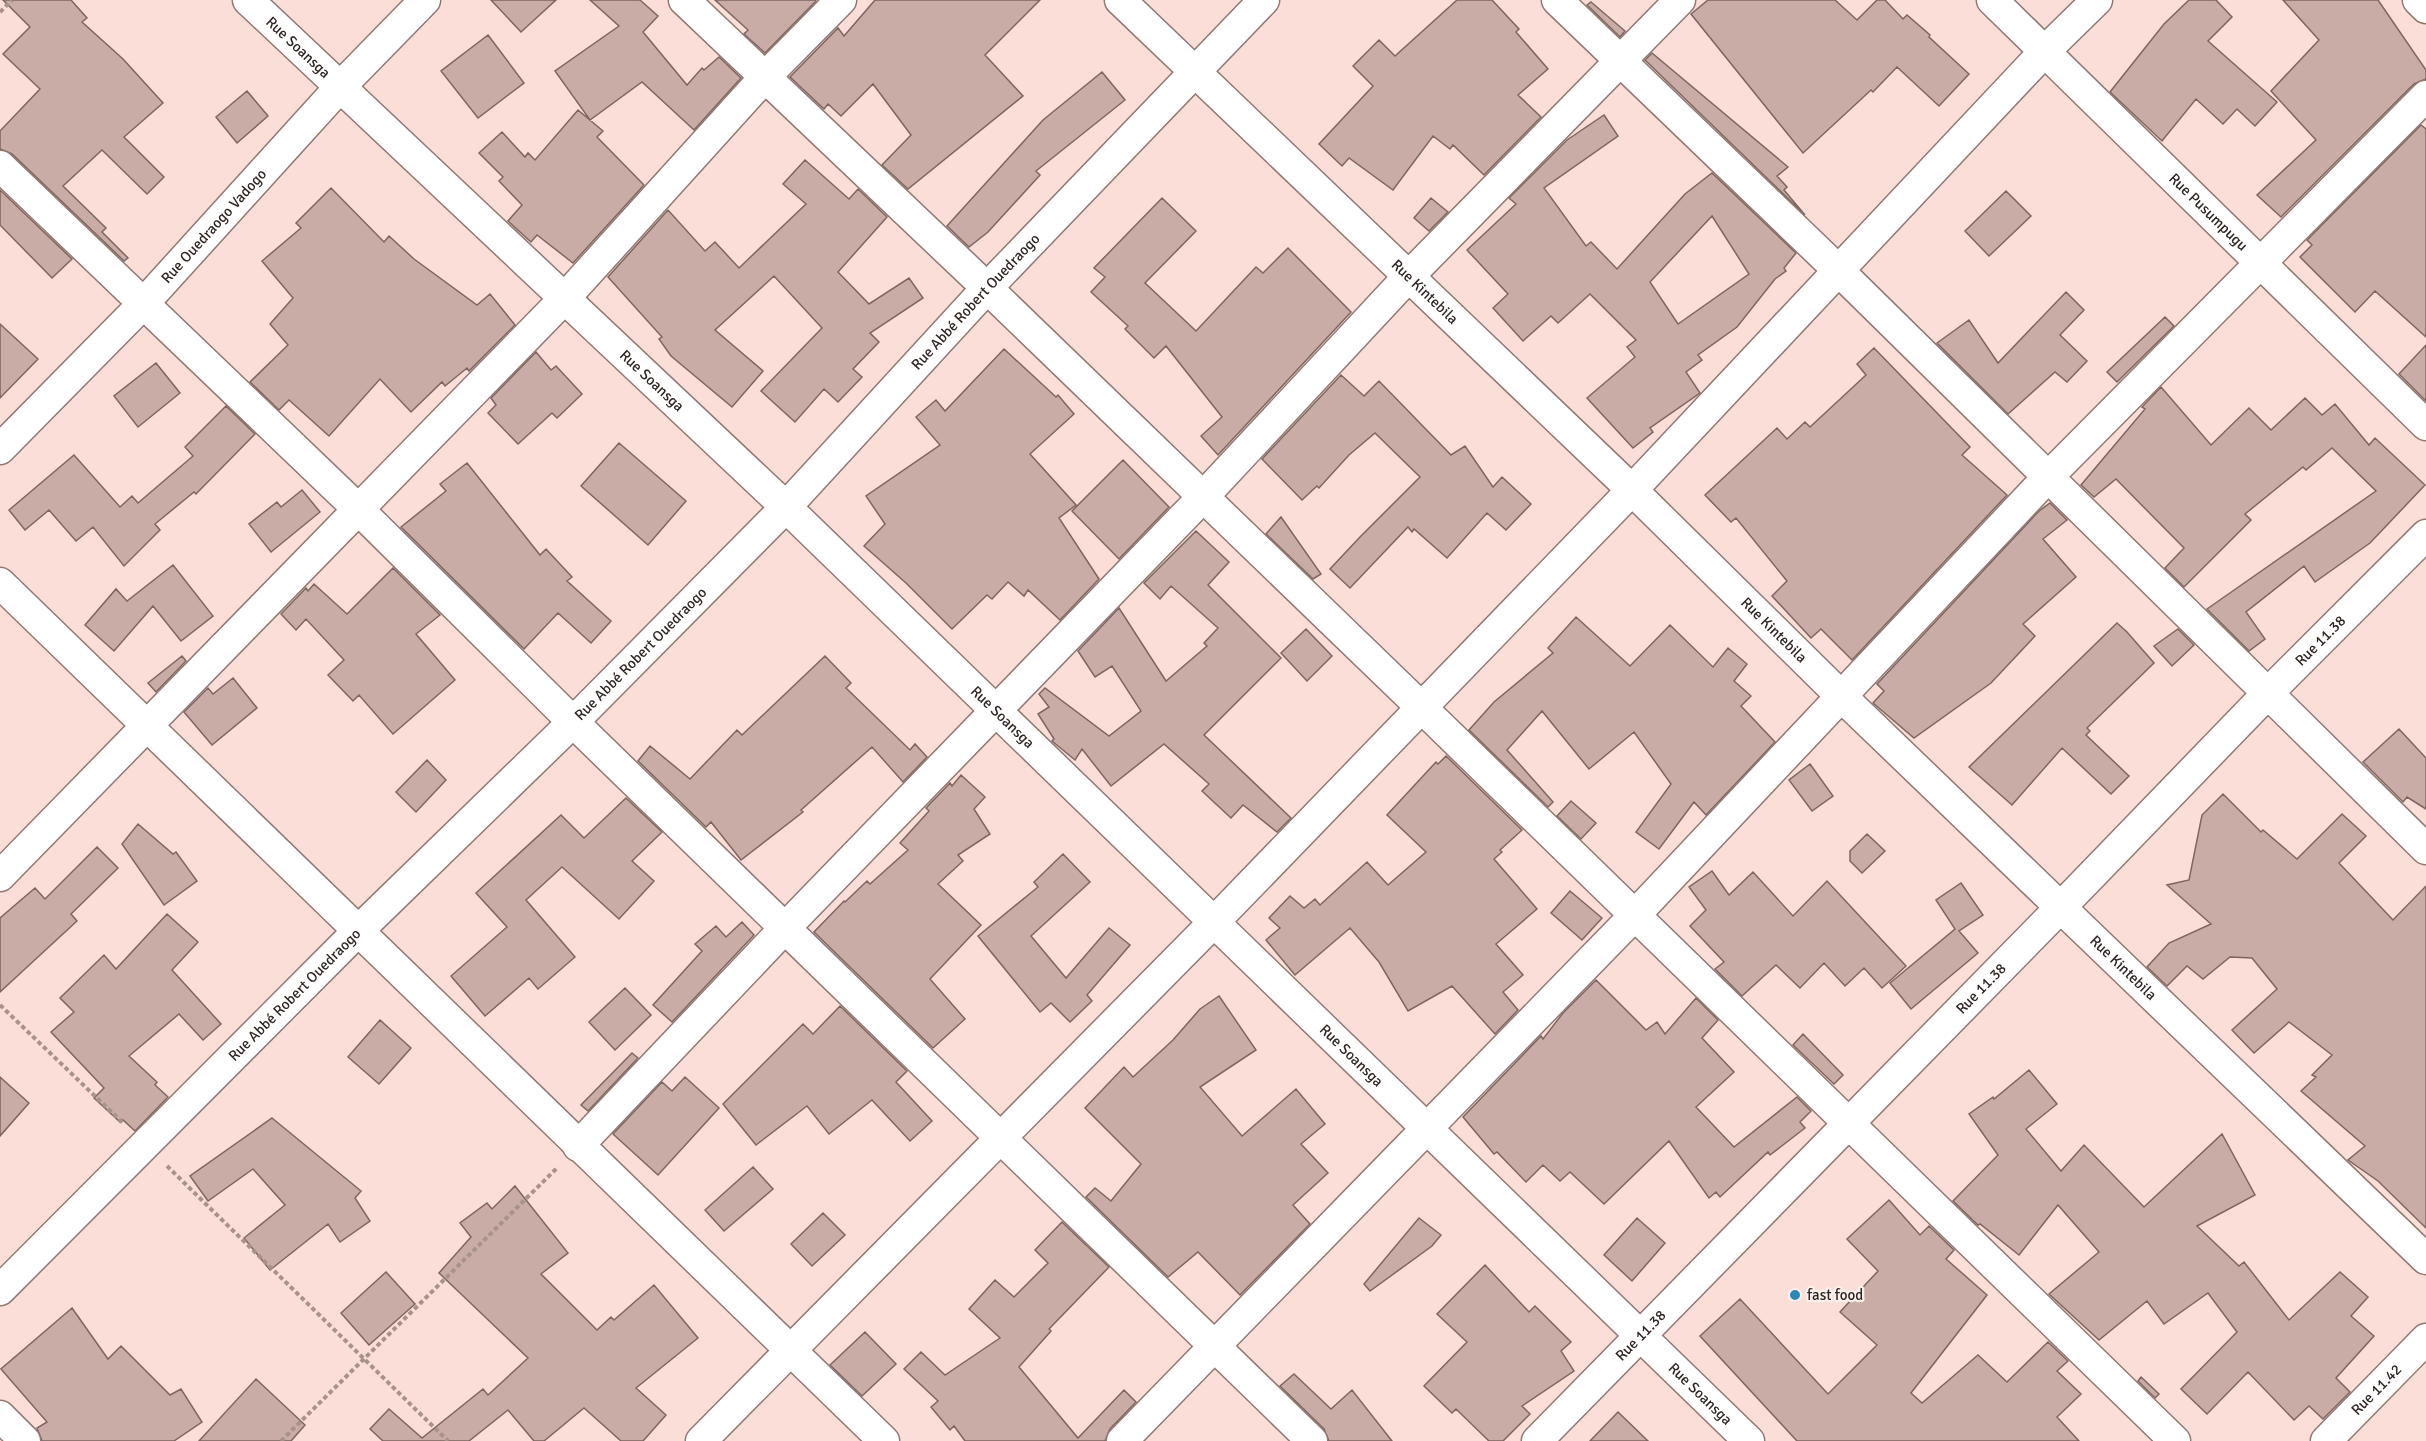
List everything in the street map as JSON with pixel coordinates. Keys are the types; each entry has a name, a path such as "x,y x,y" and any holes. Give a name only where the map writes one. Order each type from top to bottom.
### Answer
{"street":[{"name":"Rue Soansga","path":"248,0 786,507 1749,1441"},
{"name":"Rue Ouedraogo Vadogo","path":"0,449 144,303 339,88 425,0"},
{"path":"684,0 987,288 1421,707 2175,1441"},
{"path":"0,876 564,299 764,78 841,0"},
{"name":"Rue Kintebila","path":"1120,0 1632,490 1841,696 2426,1259"},
{"name":"Rue Abbé Robert Ouedraogo","path":"0,1290 359,930 573,722 786,507 987,288 1264,0"},
{"path":"1557,0 1839,271 2426,849"},
{"path":"578,1146 785,928 1202,498 1409,276 1680,0"},
{"name":"Rue Pusumpugu","path":"1992,0 2426,425"},
{"path":"701,1441 1215,921 1632,490 2045,51 2097,0"},
{"path":"2418,0 2426,8"},
{"path":"1122,1441 1634,916 2048,478 2426,96"},
{"path":"0,166 359,510 573,722 1312,1441"},
{"name":"Rue 11.38","path":"1537,1441 2268,693 2426,535"},
{"path":"0,583 884,1441"},
{"name":"Rue 11.42","path":"2326,1441 2426,1339"},
{"path":"0,1416 25,1441"}],"path":[{"path":"0,12 12,0"},
{"path":"0,1005 448,1441"},
{"path":"281,1441 578,1146"}],"building":[{"path":"3,0 71,0 87,18 82,22 123,59 163,103 124,137 164,177 147,194 102,150 63,186 106,228 102,232 128,258 124,261 12,154 0,149 0,131 40,89 3,54 30,27"},
{"path":"491,0 556,0 521,32"},
{"path":"590,0 640,0 658,16 643,32 687,85 702,68 704,70 719,57 741,78 694,130 642,82 590,120 555,71 619,26"},
{"path":"715,0 816,1 765,53 744,34 748,30"},
{"path":"875,0 1040,0 985,55 1023,96 908,189 882,165 911,135 873,84 841,116 828,104 824,109 790,77 838,28 844,36"},
{"path":"1457,0 1492,0 1519,29 1516,32 1548,69 1518,95 1541,117 1484,175 1453,145 1450,149 1433,136 1393,190 1349,158 1342,166 1319,144 1373,86 1353,66 1379,40 1395,56"},
{"path":"1708,0 1835,0 1857,20 1877,0 1885,0 1903,19 1907,15 1930,35 1929,37 1969,74 1939,106 1897,67 1873,92 1871,90 1803,153 1691,14"},
{"path":"2189,0 2216,0 2232,17 2208,41 2277,102 2255,126 2237,109 2223,124 2196,99 2162,141 2110,92 2164,24"},
{"path":"2283,0 2378,0 2426,70 2426,79 2414,84 2281,217 2257,195 2316,140 2271,91 2319,40"},
{"path":"1591,2 1625,31 1620,37 1587,5"},
{"path":"488,35 524,83 478,118 441,71"},
{"path":"1652,53 1788,167 1777,176 1787,187 1784,190 1805,215 1645,60"},
{"path":"1102,72 1125,100 1036,171 1040,175 988,232 969,247 947,226 1043,120"},
{"path":"247,91 268,116 237,143 216,117"},
{"path":"578,110 603,131 597,137 644,185 573,263 537,235 531,242 508,221 522,205 499,181 503,177 479,153 502,132 525,157 528,153 535,160"},
{"path":"1604,115 1618,136 1544,188 1586,246 1591,242 1617,269 1685,194 1712,173 1796,253 1784,268 1786,271 1775,279 1737,327 1698,355 1702,360 1686,372 1700,393 1650,428 1653,432 1633,448 1587,398 1635,357 1627,347 1636,340 1590,294 1558,323 1551,316 1523,341 1493,308 1508,294 1467,250 1516,204 1509,198 1567,140","holes":["1712,216 1749,274 1678,324 1650,282"]},
{"path":"2421,125 2426,129 2426,337 2375,291 2355,312 2300,257 2312,245 2307,240"},
{"path":"805,160 849,199 858,189 887,217 838,272 869,304 909,278 923,298 870,333 879,342 853,369 862,377 838,402 824,389 795,422 761,391 822,328 774,276 715,330 763,371 732,407 671,356 659,339 662,337 608,277 668,210 705,251 715,242 739,268 806,204 783,184"},
{"path":"331,188 384,242 389,236 414,259 477,305 490,294 515,325 469,371 467,368 445,386 442,382 411,412 380,379 329,436 289,400 279,410 250,382 288,345 270,324 293,298 262,261 301,228 296,223"},
{"path":"0,190 72,259 52,278 0,225"},
{"path":"2006,191 2031,216 1989,256 1965,231"},
{"path":"1162,198 1196,231 1145,283 1196,331 1256,267 1263,273 1288,248 1351,312 1218,455 1201,436 1222,417 1166,346 1154,358 1125,329 1128,326 1091,292 1105,277 1094,268"},
{"path":"1431,198 1448,212 1429,231 1414,218"},
{"path":"2066,292 2084,310 2060,335 2087,361 2067,382 2055,372 2008,414 1937,343 1969,320 1998,363"},
{"path":"2165,317 2174,326 2117,382 2107,372"},
{"path":"0,324 38,359 0,398"},
{"path":"2426,345 2426,401 2399,374"},
{"path":"1874,348 1970,447 1962,455 2007,495 1852,660 1821,629 1811,638 1772,596 1787,581 1736,518 1731,522 1705,495 1777,428 1787,439 1805,422 1810,427 1866,375 1857,364"},
{"path":"1004,349 1056,397 1058,395 1074,414 1030,454 1076,505 1059,518 1099,579 1060,620 1028,590 1024,596 1008,582 992,599 987,595 952,629 906,583 864,546 885,524 866,496 940,445 916,417 936,400 945,411"},
{"path":"536,352 551,370 556,366 582,394 557,418 552,413 518,444 488,413 496,405 491,398"},
{"path":"156,363 180,393 138,427 114,396"},
{"path":"1341,375 1364,396 1379,381 1451,455 1465,446 1493,487 1502,477 1531,504 1506,530 1487,513 1447,558 1414,529 1412,532 1408,527 1350,588 1330,569 1420,477 1375,433 1349,455 1319,488 1317,486 1302,500 1262,459"},
{"path":"2161,387 2211,445 2249,408 2271,430 2305,398 2322,415 2335,404 2369,445 2375,438 2425,485 2370,543 2315,582 2304,566 2246,612 2265,639 2249,651 2207,609 2376,491 2332,448 2306,470 2303,467 2245,514 2251,520 2184,587 2165,568 2184,548 2116,479 2094,497 2081,485 2145,409 2142,407"},
{"path":"226,406 255,434 196,494 194,492 155,524 160,530 124,566 93,527 76,541 49,510 25,530 9,510 74,455 120,507 132,496 138,503 193,456 185,447"},
{"path":"619,443 686,501 648,545 581,486"},
{"path":"1123,460 1169,507 1119,559 1072,511"},
{"path":"467,463 540,555 546,549 572,577 567,581 611,621 591,643 558,613 524,649 401,527 446,491 440,484"},
{"path":"302,490 320,512 271,552 249,524 277,502 281,507"},
{"path":"2050,503 2067,520 2043,539 2076,577 2023,624 2035,636 1991,683 1914,738 1873,703 1884,691 1877,684 2039,511"},
{"path":"1281,517 1321,574 1313,579 1266,534"},
{"path":"1196,531 1229,562 1208,585 1281,658 1204,735 1291,818 1277,832 1243,805 1231,818 1202,791 1209,784 1164,744 1111,786 1082,749 1075,760 1052,741 1054,739 1038,714 1049,707 1039,694 1045,688 1109,736 1141,711 1112,666 1095,677 1078,651 1119,608 1166,681 1207,646 1204,643 1218,628 1171,586 1160,599 1144,583"},
{"path":"173,565 213,616 181,641 153,606 114,651 85,625 116,589 127,601"},
{"path":"393,568 440,615 416,634 455,680 393,734 359,695 353,701 328,675 344,660 306,619 296,630 281,614 306,588 308,591 314,584 347,614"},
{"path":"1576,617 1630,666 1670,625 1713,667 1728,648 1747,664 1734,681 1751,696 1741,706 1775,742 1706,815 1694,802 1659,849 1636,832 1671,784 1634,732 1589,769 1542,711 1507,750 1553,802 1548,807 1469,730 1494,702 1553,653 1548,648"},
{"path":"2117,623 2154,663 2087,728 2090,731 2086,735 2129,776 2111,794 2062,748 2012,805 1969,767"},
{"path":"1306,629 1332,656 1307,681 1281,653"},
{"path":"2178,629 2194,645 2172,666 2154,646"},
{"path":"182,656 186,661 156,692 148,683"},
{"path":"825,656 851,683 846,688 910,750 915,744 927,757 903,782 872,747 801,810 803,812 741,860 711,822 706,827 638,761 650,746 690,779 737,730 742,735"},
{"path":"233,678 257,708 212,745 184,712 208,688 213,694"},
{"path":"2399,729 2426,758 2426,809 2407,797 2403,802 2363,762"},
{"path":"1446,756 1522,830 1500,850 1502,852 1494,859 1537,909 1496,944 1523,975 1503,992 1518,1010 1495,1034 1452,986 1408,1011 1379,962 1350,928 1295,975 1266,940 1280,928 1269,918 1290,896 1304,908 1315,899 1320,905 1367,862 1388,885 1426,852 1387,815 1436,762 1438,764"},
{"path":"427,760 446,780 416,812 396,792"},
{"path":"1810,764 1833,796 1812,811 1789,780"},
{"path":"961,775 985,797 974,809 990,834 958,855 963,861 938,884 981,925 930,979 965,1019 933,1048 814,932 844,901 867,881 870,884 908,850 900,843 929,811 926,808 950,783 952,786"},
{"path":"2223,794 2261,832 2263,830 2297,859 2342,814 2366,836 2339,863 2393,920 2426,886 2426,1228 2378,1181 2348,1160 2365,1146 2301,1091 2316,1077 2312,1075 2332,1055 2289,1022 2254,1053 2232,1030 2277,989 2252,958 2230,957 2203,979 2187,966 2167,986 2147,967 2169,943 2211,924 2167,885 2189,880 2202,815"},
{"path":"626,798 662,832 632,861 654,881 619,919 562,867 526,900 575,957 538,989 529,978 485,1016 451,976 507,927 476,893 561,815 584,838"},
{"path":"1571,801 1596,823 1581,839 1557,816"},
{"path":"138,824 173,854 176,852 197,881 164,905 122,844"},
{"path":"1867,834 1885,851 1862,873 1850,861 1850,851"},
{"path":"97,847 118,868 71,914 77,921 0,992 0,918 35,888 45,899"},
{"path":"1063,854 1090,882 1031,936 1066,978 1109,928 1130,945 1087,995 1092,1001 1070,1022 1051,1003 1040,1012 978,936 1038,887 1034,882"},
{"path":"1712,871 1729,895 1753,872 1793,916 1827,881 1906,966 1882,988 1864,968 1845,986 1824,963 1800,988 1776,965 1742,996 1715,969 1724,962 1690,926 1706,910 1689,887"},
{"path":"1961,883 1983,915 1959,931 1978,953 1911,1009 1890,983 1955,929 1936,900"},
{"path":"1570,891 1602,918 1582,940 1551,913"},
{"path":"167,914 198,942 172,970 221,1024 203,1040 179,1014 129,1056 157,1082 155,1085 168,1097 135,1131 123,1120 120,1122 94,1098 104,1088 51,1032 74,1012 60,998 104,955 116,969"},
{"path":"742,922 754,935 672,1022 653,1005 702,951 695,944 716,926 726,937"},
{"path":"1596,980 1646,1030 1657,1022 1665,1034 1696,998 1718,1020 1702,1038 1734,1072 1696,1107 1734,1147 1797,1097 1811,1111 1800,1122 1805,1128 1770,1155 1768,1152 1720,1197 1716,1192 1709,1198 1669,1141 1604,1204 1570,1172 1560,1181 1543,1165 1526,1182 1497,1152 1494,1154 1463,1117 1541,1036 1543,1039 1563,1013"},
{"path":"625,988 651,1015 615,1050 589,1022"},
{"path":"1219,996 1256,1050 1200,1087 1242,1136 1296,1089 1325,1124 1301,1144 1328,1173 1293,1205 1310,1224 1240,1295 1198,1252 1168,1277 1086,1197 1095,1188 1111,1201 1141,1164 1085,1108 1124,1067 1133,1077 1173,1040 1200,1009"},
{"path":"840,1006 907,1071 896,1082 932,1121 910,1141 872,1100 829,1134 807,1106 756,1145 723,1104 803,1024 813,1034"},
{"path":"380,1020 411,1048 379,1084 348,1057"},
{"path":"1803,1034 1843,1075 1834,1084 1793,1045"},
{"path":"632,1053 638,1058 588,1111 581,1105"},
{"path":"2029,1070 2057,1104 2026,1129 2061,1171 2084,1145 2144,1207 2222,1134 2255,1195 2197,1226 2239,1266 2244,1262 2289,1320 2340,1272 2368,1297 2351,1316 2374,1336 2336,1378 2350,1392 2323,1419 2309,1406 2294,1420 2248,1372 2207,1414 2181,1389 2237,1332 2208,1293 2164,1324 2147,1301 2099,1340 2049,1294 2099,1252 2058,1205 2019,1255 1980,1224 1978,1225 1953,1201 1998,1155 1969,1114 1993,1097 1994,1099"},
{"path":"0,1077 29,1103 0,1136"},
{"path":"685,1077 719,1108 658,1175 613,1134 662,1082 672,1091"},
{"path":"272,1118 361,1191 355,1198 370,1221 340,1242 328,1224 270,1270 244,1238 285,1205 253,1169 208,1201 190,1176"},
{"path":"753,1167 773,1189 724,1231 705,1210"},
{"path":"515,1186 568,1253 541,1274 597,1330 611,1317 614,1320 654,1285 698,1338 636,1388 666,1415 643,1441 621,1441 584,1408 544,1441 534,1441 508,1410 469,1441 383,1441 370,1429 389,1409 422,1438 483,1389 488,1395 528,1358 439,1273 471,1237 460,1223 487,1203 492,1209"},
{"path":"1889,1200 1920,1235 1929,1226 1954,1250 1946,1259 1987,1295 1911,1393 1922,1403 1978,1355 2007,1382 2048,1342 2068,1361 2057,1371 2081,1394 2057,1417 2079,1441 1797,1441 1700,1336 1740,1299 1828,1394 1877,1345 1840,1312 1878,1271 1847,1239"},
{"path":"823,1213 845,1235 812,1266 791,1244"},
{"path":"1419,1218 1441,1235 1432,1246 1370,1291 1364,1284"},
{"path":"1637,1218 1665,1243 1632,1281 1604,1255"},
{"path":"1062,1222 1109,1267 1049,1329 1051,1331 1019,1367 1078,1438 1124,1390 1136,1402 1110,1429 1105,1441 965,1441 954,1426 950,1430 931,1407 938,1401 904,1369 921,1352 945,1375 1000,1338 969,1309 995,1280 1014,1297 1048,1263 1035,1250"},
{"path":"1485,1265 1529,1312 1535,1306 1571,1342 1561,1351 1574,1371 1522,1406 1530,1414 1503,1441 1489,1441 1456,1409 1452,1413 1424,1386 1467,1342 1437,1314"},
{"path":"386,1272 415,1304 369,1345 341,1313"},
{"path":"72,1308 108,1359 121,1346 170,1395 181,1389 202,1422 174,1441 42,1441 37,1428 47,1422 1,1369"},
{"path":"865,1332 896,1364 862,1396 830,1365"},
{"path":"1294,1374 1331,1409 1352,1390 1392,1441 1329,1441 1324,1429 1280,1386"},
{"path":"2141,1377 2159,1394 2155,1398 2138,1381"},
{"path":"256,1379 305,1425 291,1441 199,1441"},
{"path":"1618,1412 1648,1441 1590,1441"}],"place":[{"name":"fast food","path":"1795,1295"}]}
